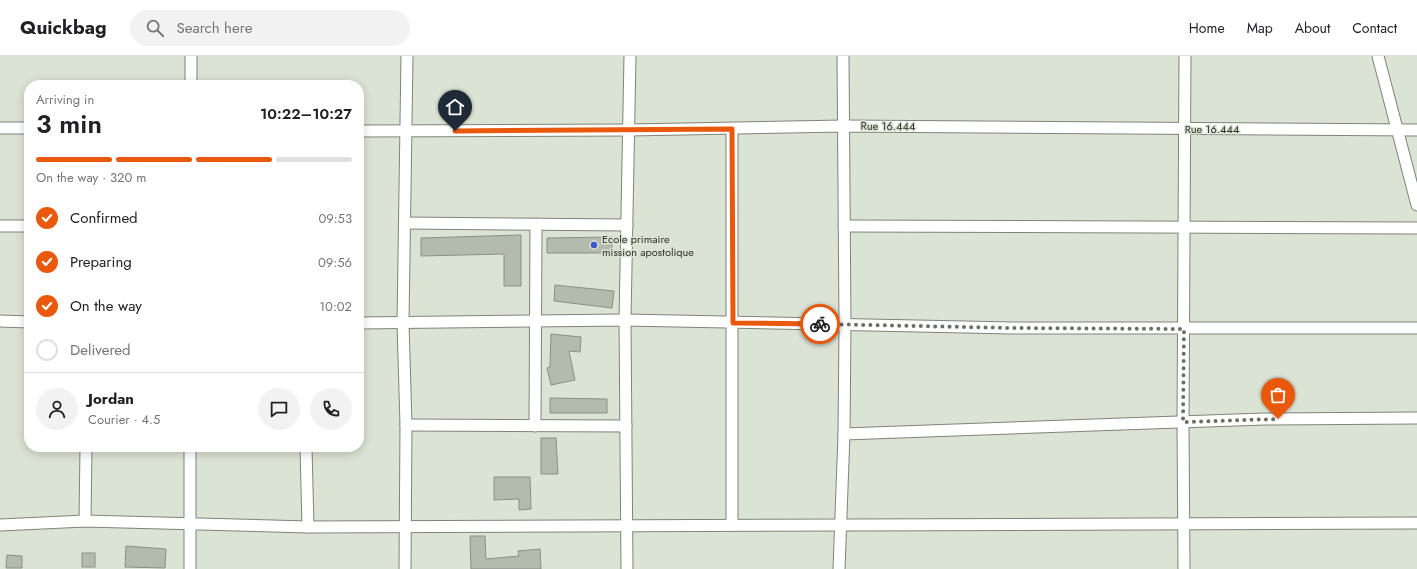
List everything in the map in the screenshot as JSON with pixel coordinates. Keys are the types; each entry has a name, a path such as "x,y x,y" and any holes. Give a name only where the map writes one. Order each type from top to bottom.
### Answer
{"street":[{"path":"191,56 191,80"},
{"path":"405,569 406,425 403,323 407,56"},
{"path":"627,569 628,526 625,320 630,56"},
{"path":"839,569 844,434 845,325 843,56"},
{"path":"1184,569 1183,422 1186,227 1185,56"},
{"path":"1378,56 1417,205"},
{"name":"Rue 16.444","path":"364,131 732,129 843,126 1417,130"},
{"path":"0,128 24,128"},
{"path":"732,129 732,525"},
{"path":"405,223 627,225"},
{"path":"535,426 536,224"},
{"path":"0,226 24,226"},
{"path":"844,226 1417,228"},
{"path":"364,323 625,320 1012,328 1417,328"},
{"path":"0,321 24,322"},
{"path":"844,434 1264,419 1417,418"},
{"path":"406,425 626,426"},
{"path":"85,521 86,452"},
{"path":"190,452 190,569"},
{"path":"306,452 308,527"},
{"path":"0,525 85,521 308,527 1417,523"}],"building":[{"path":"521,235 521,286 504,286 504,254 421,256 421,238"},
{"path":"612,237 612,253 547,253 547,238"},
{"path":"555,285 614,291 612,308 554,301"},
{"path":"551,334 581,337 580,352 569,351 575,380 551,385 547,368 550,367"},
{"path":"550,398 607,399 607,413 550,413"},
{"path":"541,438 556,438 558,474 541,474"},
{"path":"494,477 530,477 531,509 519,510 519,499 494,500"},
{"path":"470,536 485,536 486,559 519,556 518,551 540,549 541,569 471,569"},
{"path":"126,546 166,549 165,568 125,567"},
{"path":"82,553 95,553 95,567 82,567"},
{"path":"7,555 22,556 22,568 6,568"}],"way so far":[{"path":"820,324 1012,328 1184,329 1183,422 1278,419"}],"place":[{"name":"Ecole primaire mission apostolique","path":"594,245"}],"route":[{"path":"455,131 732,129 733,323 820,324"}]}
